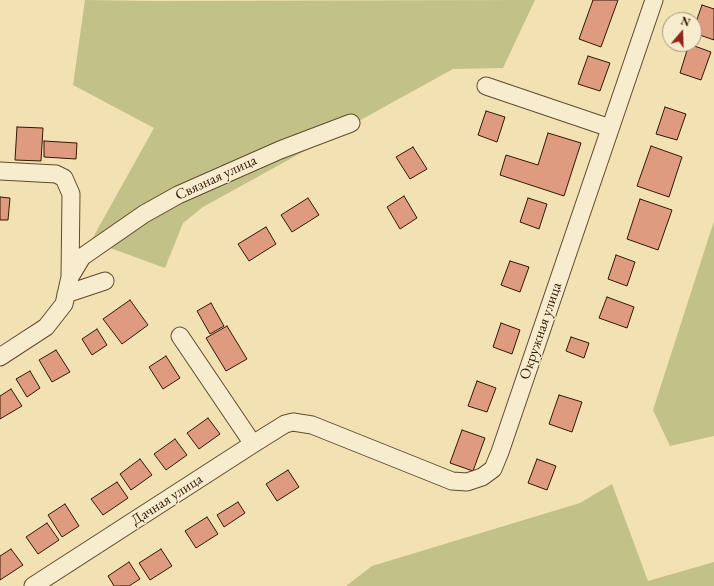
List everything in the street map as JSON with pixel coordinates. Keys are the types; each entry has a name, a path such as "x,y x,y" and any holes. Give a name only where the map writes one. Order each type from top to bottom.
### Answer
{"street":[{"name":"Окружная улица","path":"303,423 312,425 452,481 467,482 482,477 493,469 654,0"},
{"path":"486,86 610,128"},
{"name":"Связная улица","path":"0,357 46,327 64,304 68,286 82,257 144,214 178,195 280,150 351,124"},
{"path":"0,171 45,172 64,178 71,194 68,286 105,281"},
{"path":"180,336 253,444"},
{"name":"Дачная улица","path":"33,586 285,424 293,422 303,423"}],"shaded area":[{"path":"85,0 535,0 503,68 453,69 203,207 183,223 165,268 91,241 154,128 73,85"},
{"path":"714,221 714,436 670,446 653,410"},
{"path":"612,484 648,581 714,562 714,586 346,586 372,566 580,503"}],"building":[{"path":"593,0 618,0 601,47 579,39"},
{"path":"702,5 714,9 714,40 702,36 702,12 700,12"},
{"path":"702,49 711,52 701,80 680,73 687,52 702,52"},
{"path":"588,56 610,63 600,91 578,84"},
{"path":"665,107 686,114 677,140 656,134"},
{"path":"486,111 505,117 497,142 478,135"},
{"path":"17,127 43,128 41,161 15,160"},
{"path":"548,133 581,143 564,196 500,175 506,155 538,165"},
{"path":"44,141 77,143 76,159 44,157"},
{"path":"651,146 682,157 669,197 637,186"},
{"path":"413,147 427,169 410,179 396,157"},
{"path":"404,196 417,218 400,229 387,207"},
{"path":"0,197 10,198 8,220 0,220"},
{"path":"308,198 319,215 292,232 281,215"},
{"path":"528,198 547,204 539,229 520,222"},
{"path":"640,199 672,210 658,250 627,239"},
{"path":"266,227 276,244 249,261 238,244"},
{"path":"616,255 635,262 627,286 608,279"},
{"path":"510,261 529,267 520,292 501,285"},
{"path":"607,297 634,307 627,328 599,318"},
{"path":"130,300 148,325 122,344 103,319"},
{"path":"211,303 224,326 210,334 197,311"},
{"path":"501,323 520,330 512,354 493,347"},
{"path":"227,326 247,359 226,371 206,338"},
{"path":"97,329 107,345 92,355 82,339"},
{"path":"571,337 589,343 584,358 566,351"},
{"path":"56,350 70,372 52,382 39,360"},
{"path":"166,356 180,378 163,389 149,367"},
{"path":"30,371 40,388 27,397 16,379"},
{"path":"477,381 496,388 487,412 468,406"},
{"path":"11,389 22,406 0,419 0,396"},
{"path":"559,395 582,402 572,432 549,424"},
{"path":"208,418 220,434 199,449 187,433"},
{"path":"462,430 485,438 473,471 450,463"},
{"path":"175,439 187,455 166,470 154,454"},
{"path":"140,459 152,475 131,490 120,474"},
{"path":"537,459 556,466 547,490 528,483"},
{"path":"288,470 299,487 277,501 266,484"},
{"path":"117,482 128,498 103,515 91,499"},
{"path":"238,502 245,513 224,527 217,515"},
{"path":"65,504 79,526 62,537 48,515"},
{"path":"207,517 218,534 196,548 185,531"},
{"path":"47,523 59,540 38,554 26,537"},
{"path":"11,549 23,565 0,580 0,556"},
{"path":"161,549 172,566 150,580 139,563"},
{"path":"129,562 140,579 129,586 114,586 108,576"}]}
